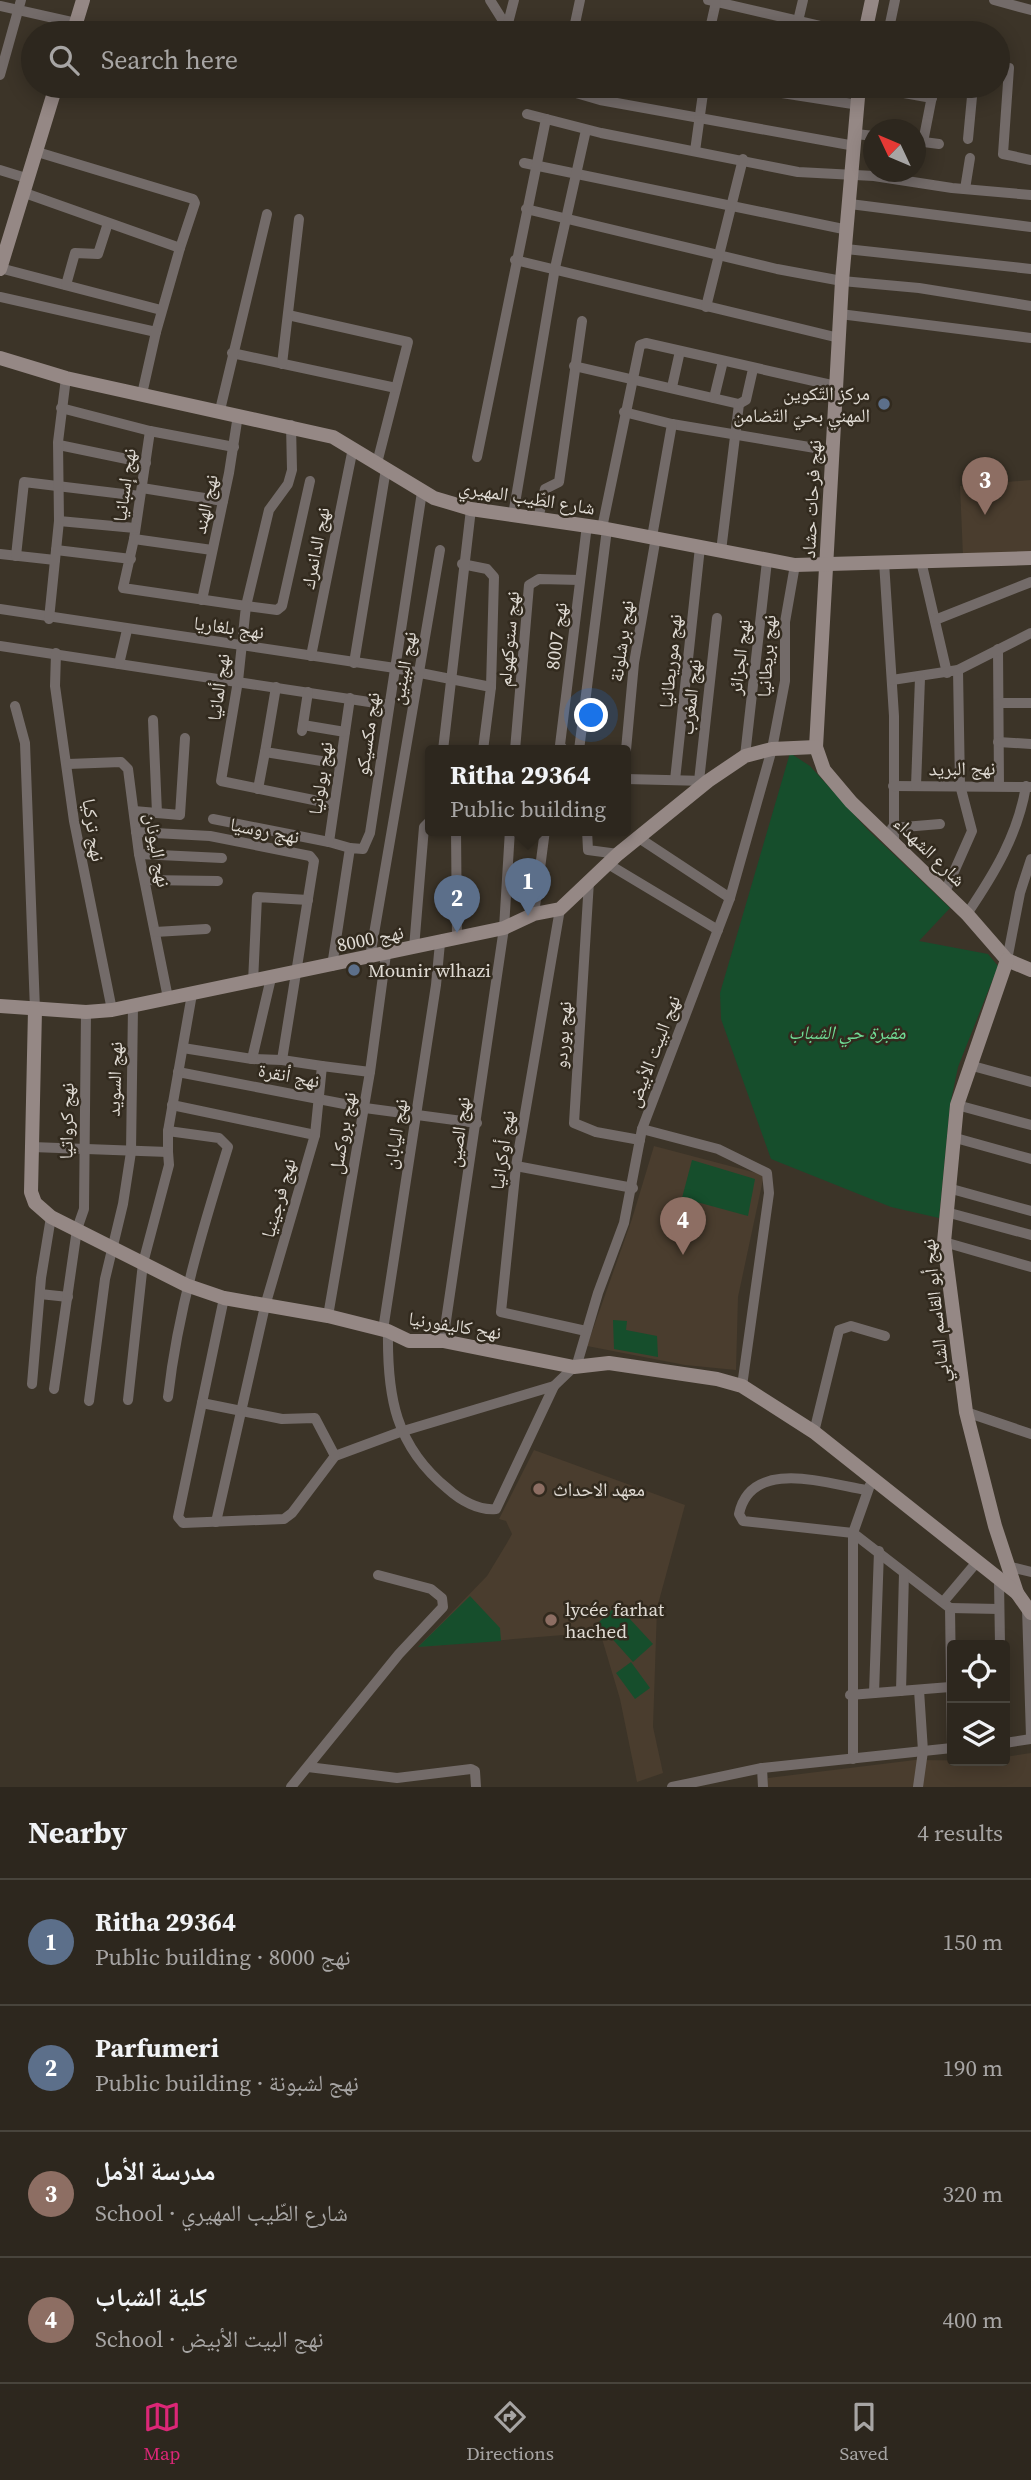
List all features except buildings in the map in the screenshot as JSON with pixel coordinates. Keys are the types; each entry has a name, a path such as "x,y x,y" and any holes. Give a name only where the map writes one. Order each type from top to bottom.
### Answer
{"street":[{"path":"77,21 83,0"},
{"path":"491,0 506,21"},
{"path":"513,21 514,0"},
{"path":"576,21 580,0"},
{"path":"710,21 712,1 798,21 803,0"},
{"path":"867,21 872,0"},
{"path":"891,21 895,0"},
{"path":"994,0 1031,9"},
{"path":"0,75 20,5"},
{"path":"0,6 20,5 58,21"},
{"path":"52,98 0,268 161,310"},
{"path":"593,98 700,119 855,140 863,138"},
{"path":"695,150 703,98"},
{"path":"814,98 859,105"},
{"name":"نهج فرحات حشاد","path":"816,747 842,281 859,98"},
{"path":"926,119 932,98"},
{"path":"968,139 972,98"},
{"path":"1006,98 1003,154 1031,160"},
{"path":"527,114 586,130 798,172 852,175 965,190 1031,195"},
{"path":"477,457 526,209 529,164 546,119"},
{"path":"513,515 564,218 586,130"},
{"path":"926,143 939,144"},
{"path":"34,151 193,199 195,203 161,310 142,394"},
{"path":"965,190 970,158"},
{"path":"706,307 721,256 743,159"},
{"path":"529,164 848,230"},
{"path":"0,170 24,185 108,223 180,248"},
{"path":"850,204 1031,227"},
{"path":"526,209 721,256 842,281 919,288 1031,306"},
{"path":"220,410 267,214"},
{"path":"282,364 299,219"},
{"path":"66,285 75,253 98,254 108,223"},
{"path":"846,248 1031,269"},
{"path":"515,260 839,338"},
{"path":"0,297 156,332"},
{"path":"841,314 1031,338"},
{"path":"288,315 407,341 409,344 396,388 381,466 354,663"},
{"path":"538,519 545,489 559,482 582,321"},
{"path":"579,745 599,527 640,345 680,351 836,386"},
{"path":"672,387 680,351"},
{"path":"232,353 396,388"},
{"name":"شارع الطّيب المهيري","path":"0,358 66,378 291,425 333,437 422,492 443,502 471,509 599,527 795,565 1031,558"},
{"path":"714,398 723,361"},
{"path":"574,366 739,404 746,400 752,369"},
{"path":"50,618 59,521 61,408 66,378"},
{"path":"721,551 739,404"},
{"path":"61,408 150,431"},
{"path":"624,412 673,424 833,452"},
{"name":"نهج الهند","path":"202,600 234,447 238,415"},
{"name":"نهج برشلونة","path":"626,745 634,663 673,424"},
{"name":"نهج ألمانيا","path":"291,425 292,470 288,484 269,510 246,606 238,681 221,781 333,804"},
{"name":"نهج إسبانيا","path":"202,600 123,588 131,559 150,431 234,447"},
{"path":"59,445 145,463"},
{"name":"نهج الدانمرك","path":"311,656 353,448"},
{"path":"202,600 276,610 282,607 310,481"},
{"path":"16,556 21,484 25,482 223,501"},
{"name":"نهج مكسيكو","path":"350,848 359,851 367,845 422,492"},
{"path":"444,745 453,680 462,564 471,509"},
{"path":"59,521 135,533 212,550"},
{"name":"نهج 8007","path":"560,745 580,580 599,527"},
{"name":"نهج موريطانيا","path":"675,780 700,547"},
{"name":"نهج البينين","path":"370,957 421,673 440,550"},
{"path":"1,556 55,555 131,559"},
{"name":"نهج الجزائر","path":"745,756 767,561"},
{"path":"921,561 935,620 952,671 960,785 972,831 945,892"},
{"path":"884,562 892,680 894,844"},
{"path":"462,564 487,569 494,577 491,687 484,745"},
{"name":"نهج بريطانيا","path":"772,749 785,681 785,622 795,565"},
{"name":"نهج ستوكهولم","path":"515,745 529,585 539,579 580,580"},
{"path":"935,620 1031,582"},
{"name":"نهج بلغاريا","path":"0,609 395,668 491,687"},
{"name":"نهج المغرب","path":"703,781 717,618"},
{"path":"118,664 127,630"},
{"path":"892,680 952,671 1031,633"},
{"path":"0,646 389,705"},
{"path":"998,649 999,785"},
{"name":"نهج تركيا","path":"56,653 58,708 74,821 112,1010"},
{"path":"916,786 920,677"},
{"path":"258,789 276,687"},
{"path":"309,692 302,728 345,732"},
{"name":"نهج بولونيا","path":"350,698 329,842 350,848"},
{"path":"999,702 1031,703"},
{"path":"15,706 26,750 35,1010 32,1197 51,1217 40,1294 32,1384"},
{"path":"153,720 157,813"},
{"path":"134,811 180,815 185,738"},
{"path":"999,743 1031,744"},
{"path":"560,909 703,781 745,756 772,749 816,747"},
{"name":"شارع الشهداء","path":"816,747 819,762 827,775 967,914 1007,960 1031,970"},
{"name":"نهج البيت الأبيض","path":"574,1367 633,1188 641,1134 730,898 772,749"},
{"path":"265,752 340,764"},
{"name":"نهج اليونان","path":"68,764 121,762 126,765 139,855 168,998"},
{"path":"631,779 703,781"},
{"name":"نهج البريد","path":"892,786 1029,787"},
{"path":"967,914 990,880 1017,825 1029,787"},
{"path":"213,819 329,842"},
{"path":"892,828 940,824"},
{"path":"414,948 425,826"},
{"name":"نهج روسيا","path":"136,832 210,836 310,856 314,861 282,1060"},
{"path":"456,836 457,938"},
{"path":"504,928 510,836"},
{"path":"534,914 544,836"},
{"path":"587,836 588,850 613,859 718,930"},
{"path":"639,838 730,898"},
{"path":"332,966 350,848"},
{"path":"139,855 222,858"},
{"path":"1007,960 1020,893 1031,859"},
{"path":"145,880 218,881"},
{"name":"نهج بوردو","path":"589,881 574,1123 596,1132 641,1134"},
{"path":"253,982 257,897 308,900"},
{"name":"نهج 8000","path":"0,1006 86,1012 112,1010 440,943 504,928 534,914 560,909"},
{"name":"نهج أوكرانيا","path":"560,909 516,1166 501,1312 586,1331"},
{"name":"نهج الصين","path":"443,1341 504,928"},
{"path":"155,932 206,929"},
{"name":"نهج اليابان","path":"440,943 386,1331 390,1392 400,1432 415,1457 455,1495 478,1507 496,1509 554,1385"},
{"name":"نهج بروكسل","path":"328,1316 365,1108 386,954"},
{"name":"نهج أبو القاسم الشابي","path":"1007,960 957,1105 944,1242 966,1412 995,1526 1011,1567 1017,1593 1029,1610"},
{"path":"252,1059 271,978"},
{"path":"128,1400 143,1263 169,1165 168,1131 192,994"},
{"name":"نهج السويد","path":"89,1401 99,1314 111,1247 123,1204 131,1152 133,1006"},
{"name":"نهج كرواتيا","path":"54,1389 77,1229 84,1209 82,1150 86,1012"},
{"path":"183,1048 252,1059 282,1060 370,1072"},
{"path":"969,1065 1031,1082"},
{"name":"نهج فرجينيا","path":"216,1522 265,1306 314,1135 322,1066"},
{"name":"نهج أنقرة","path":"178,1072 365,1108 477,1123"},
{"path":"172,1105 314,1135"},
{"path":"957,1105 1031,1125"},
{"path":"168,1131 219,1138 228,1147 186,1285 175,1340 168,1397"},
{"path":"641,1134 718,1149 767,1173 769,1193 742,1386"},
{"path":"952,1137 1031,1159"},
{"path":"32,1147 168,1153"},
{"path":"516,1166 633,1188"},
{"path":"948,1188 1031,1211"},
{"path":"946,1212 1031,1235"},
{"name":"نهح كاليفورنيا","path":"51,1217 186,1285 224,1298 328,1316 386,1331 409,1341 443,1341 574,1367 609,1363 717,1379 742,1386 814,1432 870,1485 1017,1593"},
{"path":"944,1242 1031,1267"},
{"path":"40,1294 68,1297"},
{"path":"224,1298 178,1517 183,1523 279,1520 288,1516 335,1456 400,1432 554,1385 574,1367"},
{"path":"814,1432 839,1330 851,1326 885,1336"},
{"path":"202,1403 282,1419 317,1419 335,1456"},
{"path":"966,1412 1031,1434"},
{"path":"853,1759 850,1695 853,1533 870,1485 790,1477 762,1482 750,1491 739,1514 743,1521 853,1533 879,1550 904,1573 947,1604 999,1609"},
{"path":"874,1693 879,1550"},
{"path":"948,1640 947,1604 976,1563"},
{"path":"1011,1567 1031,1572"},
{"path":"901,1691 904,1573"},
{"path":"291,1787 399,1654 443,1607 442,1598 435,1591 378,1575"},
{"path":"999,1581 1000,1640"},
{"path":"1010,1742 1031,1738 1029,1610"},
{"path":"850,1695 947,1687"},
{"path":"918,1787 923,1751 919,1690"},
{"path":"671,1787 714,1782 762,1768 947,1749"},
{"path":"308,1767 397,1778 471,1769 475,1771 476,1787"},
{"path":"762,1768 763,1787"}],"shaded area":[{"path":"1031,480 1031,554 963,556 960,486"},
{"path":"654,1146 764,1175 738,1297 736,1370 685,1365 587,1346 632,1219"},
{"name":"lycée farhat hached","path":"534,1450 685,1505 657,1608 653,1727 663,1773 637,1782 620,1699 600,1632 418,1647 487,1576 507,1543 512,1534 506,1521 499,1519"},
{"path":"1031,1753 1031,1787 768,1787 768,1778 915,1760 947,1760 947,1766 1010,1766 1010,1756"}],"green space":[{"name":"مقبرة حي الشباب","path":"790,753 810,766 867,829 950,908 919,941 988,954 998,966 958,1067 950,1105 939,1218 891,1207 771,1159 721,1019 720,993"},
{"path":"692,1160 755,1179 748,1216 682,1198"},
{"path":"613,1320 627,1321 626,1330 657,1336 658,1357 614,1349"},
{"path":"470,1596 500,1628 501,1641 418,1647"},
{"path":"617,1605 653,1644 633,1662 598,1623"},
{"path":"631,1662 650,1688 635,1699 616,1673"}],"place":[{"name":"مركز التّكوين المهني بحيّ التّضامن","path":"884,404"},
{"name":"مدرسة الأمل","path":"985,515"},
{"name":"Ritha 29364","path":"528,916"},
{"name":"Parfumeri","path":"457,933"},
{"name":"Mounir wlhazi","path":"354,970"},
{"name":"كلية الشباب","path":"683,1255"},
{"name":"معهد الاحداث","path":"539,1489"},
{"name":"lycée farhat hached","path":"551,1620"}]}
